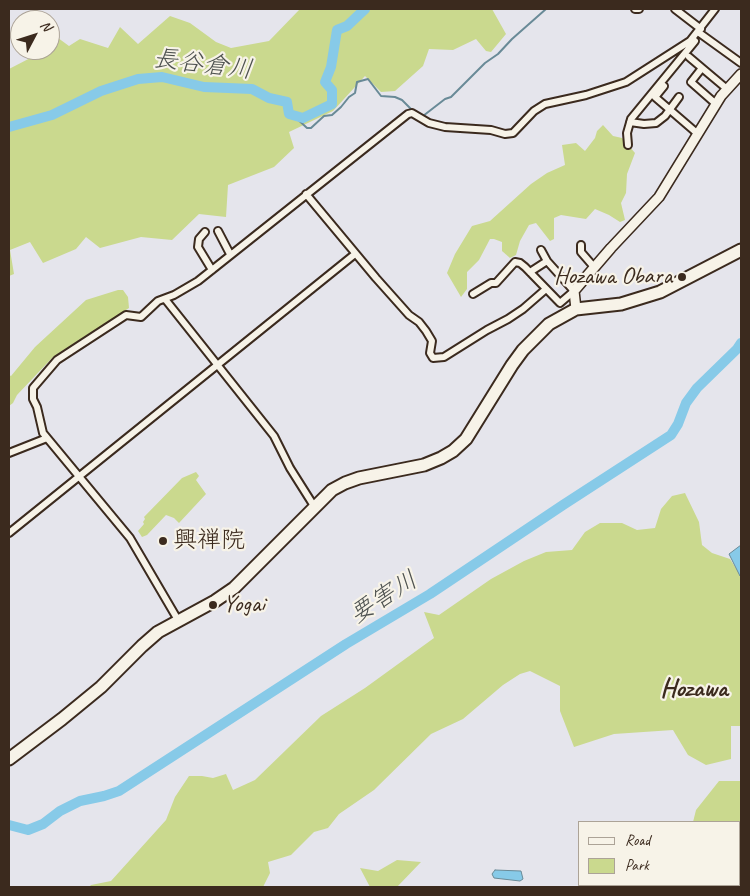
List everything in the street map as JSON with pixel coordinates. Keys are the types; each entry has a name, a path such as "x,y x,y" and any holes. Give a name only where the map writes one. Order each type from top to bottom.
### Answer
{"highway":[{"path":"9,759 101,687 158,632 215,601 234,588 332,490 359,478 424,465 453,451 466,439 523,350 549,324 576,309 621,304 660,292 741,250"}],"street":[{"path":"675,9 700,32 741,63"},
{"path":"628,145 627,133 630,122 700,32 715,9"},
{"path":"178,620 130,538 43,433 37,407 33,399 33,388 57,360 126,315 141,317 158,301 189,286 212,270 408,114 412,114 429,123 445,127 491,130 505,134 513,133 534,111 545,104 586,95 626,82 686,44 700,32"},
{"path":"689,57 727,89"},
{"path":"702,68 691,82 716,104"},
{"path":"473,294 491,283 496,283 515,262 520,263 530,272 560,303 574,291 659,198 716,104 741,74"},
{"path":"664,86 656,97 698,134"},
{"path":"630,122 656,123 679,97"},
{"path":"306,194 409,316 426,331 432,340 431,356 436,359 444,357 508,319 546,289"},
{"path":"218,231 230,254"},
{"path":"205,232 199,239 198,247 212,270"},
{"path":"581,245 581,252 594,267"},
{"path":"541,250 546,261 574,291 576,309"},
{"path":"9,533 355,254"},
{"path":"530,272 546,261"},
{"path":"165,299 274,436 290,468 314,506"},
{"path":"9,453 47,438"}],"green space":[{"path":"300,9 492,9 506,34 491,52 486,51 476,39 453,50 429,49 423,66 395,91 381,92 365,76 333,111 289,132 294,148 274,167 228,185 226,217 199,214 172,240 141,237 100,248 86,237 76,249 43,263 30,242 10,250 14,274 9,276 9,69 26,60 60,60 60,39 69,46 80,39 108,48 120,27 138,44 170,16 190,23 216,42 231,48 269,41"},
{"path":"603,125 613,136 622,138 635,153 627,174 626,193 621,203 625,220 620,222 595,209 586,219 561,215 554,218 554,239 550,241 536,223 529,225 520,241 516,255 510,258 502,251 502,242 490,239 479,260 467,272 467,289 461,297 447,273 455,254 472,226 490,221 531,184 547,173 565,165 562,145 576,143 585,151 595,138 597,131"},
{"path":"123,290 128,297 129,308 53,357 9,406 9,375 11,376 35,347 86,300"},
{"path":"196,472 199,476 196,480 206,494 179,523 174,518 166,515 147,535 142,537 138,531 144,524 144,517 182,478"},
{"path":"685,493 699,522 702,545 712,553 730,559 741,576 741,726 731,726 731,759 706,765 688,755 673,730 614,734 574,747 560,711 560,686 530,671 520,674 503,685 463,719 431,734 374,790 339,814 328,828 314,832 291,855 268,862 270,873 263,887 89,887 111,881 166,820 175,797 189,776 213,778 226,774 233,790 255,780 321,716 365,688 434,638 424,612 439,615 491,579 524,561 546,552 572,550 585,532 600,523 622,523 637,530 655,528 661,509 672,496"},
{"path":"719,781 741,781 741,887 675,887 740,886 740,821 693,821 696,810"},
{"path":"397,860 421,862 397,887 370,887 360,868 378,871"}],"water":[{"path":"741,545 741,574 740,576 729,554"},
{"path":"495,870 521,871 523,879 520,881 494,878 492,874"}],"waterway":[{"name":"長谷倉川","path":"9,127 52,115 101,91 138,79 162,77 204,87 252,89 269,98 287,102 289,114 303,118 332,104 332,90 325,82 331,67 337,30 347,26 365,9"},
{"path":"423,116 445,99 451,97 485,63 498,54 546,9"},
{"path":"293,115 307,128 311,128 324,116 332,115 341,107 355,93 357,82 368,79 381,96 395,97 402,100 413,111"},
{"name":"要害川","path":"9,825 28,830 43,824 60,811 80,801 119,791 346,644 430,594 671,435 678,424 686,403 697,388 741,343"}],"place":[{"name":"Hozawa Obara","path":"682,277"},
{"name":"興禅院","path":"163,541"},
{"name":"Yogai","path":"213,605"}],"district":[{"name":"Hozawa","path":"694,689"}]}
